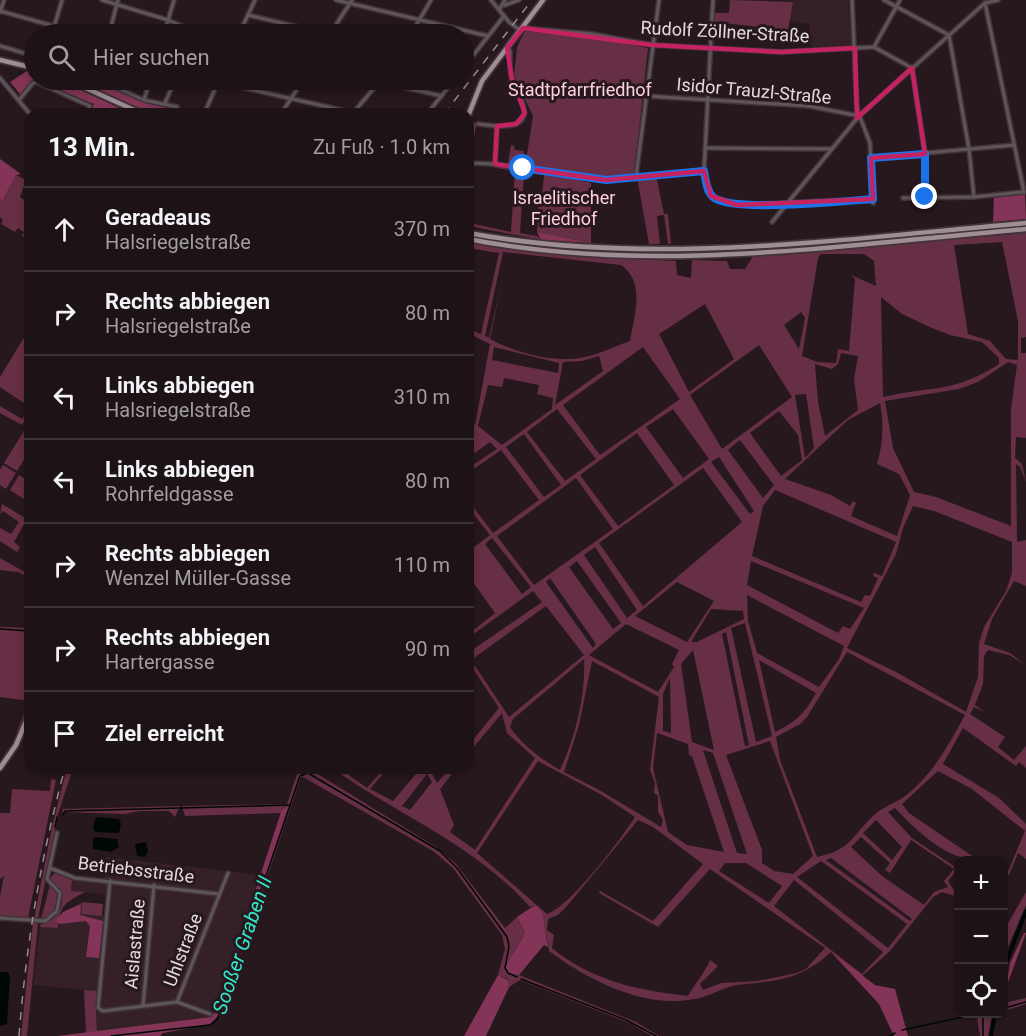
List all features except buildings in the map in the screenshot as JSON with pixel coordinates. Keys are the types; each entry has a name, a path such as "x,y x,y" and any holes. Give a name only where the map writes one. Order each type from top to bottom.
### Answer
{"main road":[{"path":"471,108 482,81 543,0"},
{"path":"0,60 24,66"},
{"path":"89,90 128,108"},
{"path":"474,234 564,246 656,251 764,246 1026,223"},
{"path":"474,240 563,253 657,257 767,252 1026,229"},
{"path":"0,768 16,745 24,726"}],"street":[{"path":"4,0 0,12 46,24"},
{"path":"55,24 62,0"},
{"path":"102,0 118,2 176,24"},
{"path":"167,24 174,0"},
{"path":"244,24 255,0"},
{"path":"336,0 437,24"},
{"path":"417,24 431,0"},
{"path":"491,0 504,16 522,29"},
{"path":"505,5 506,0"},
{"path":"499,10 519,0"},
{"path":"636,176 659,0"},
{"path":"713,0 704,171 708,191 721,202 737,205 873,201 870,143 860,116 852,0"},
{"path":"884,0 949,35"},
{"path":"900,0 874,47 912,68"},
{"path":"903,198 974,197 1025,191 985,3 980,0"},
{"path":"772,222 784,204 860,116 985,3 998,0"},
{"path":"112,24 118,2"},
{"path":"336,24 351,2"},
{"path":"248,15 286,24"},
{"path":"474,54 504,16"},
{"name":"Rudolf Zöllner-Straße","path":"522,29 592,34 652,45 781,52 874,47"},
{"path":"474,33 488,36"},
{"path":"949,35 969,149 974,197"},
{"path":"0,46 24,53"},
{"path":"478,124 497,126 516,124 525,110 512,80 510,51 507,48"},
{"path":"912,68 925,154 925,197"},
{"path":"0,78 25,108"},
{"path":"19,100 27,90"},
{"path":"54,90 90,106 89,108"},
{"path":"122,90 144,100 177,107"},
{"path":"144,100 147,90"},
{"path":"165,103 171,90"},
{"path":"207,108 214,90"},
{"path":"257,90 332,108"},
{"path":"285,108 296,90"},
{"path":"357,108 372,90"},
{"path":"419,90 442,96"},
{"path":"432,108 446,90"},
{"name":"Isidor Trauzl-Straße","path":"646,96 808,106 860,116"},
{"path":"495,164 497,126"},
{"path":"871,158 1014,145"},
{"path":"706,148 832,149"},
{"path":"474,163 495,164 606,180 704,171"},
{"path":"0,918 45,921 55,915 59,906 60,893 47,879 57,833"},
{"name":"Betriebsstraße","path":"50,868 75,878 219,894"},
{"name":"Uhlstraße","path":"177,1002 228,873"},
{"path":"110,881 98,1008 103,1011 177,1002 210,1014"},
{"name":"Aislastraße","path":"143,1005 154,885"}],"highlighted area":[{"path":"523,28 652,45 781,52 855,48 857,118 912,68 925,154 871,158 873,199 737,205 711,196 704,171 606,180 495,164 497,126 516,124 525,113 512,80 507,48"}],"shaded area":[{"path":"793,0 848,0 851,45 811,47 809,24 789,21"},
{"path":"24,73 24,90 20,94 10,82"},
{"path":"59,90 80,90 119,108 92,108 94,104"},
{"path":"97,90 117,90 168,108 136,108"},
{"path":"0,159 21,174 16,175 3,200 0,199"},
{"path":"1025,194 1026,219 993,222 994,197"},
{"path":"537,232 591,243 541,240"},
{"path":"288,806 221,1013 210,1024 163,1033 160,1036 57,1036 211,1017 217,1008 282,809"},
{"path":"96,817 119,819 121,824 119,833 95,832 93,827"},
{"path":"93,838 117,839 119,847 111,852 93,849"},
{"path":"146,842 148,851 145,857 137,856 135,844"},
{"path":"106,857 260,875 217,1008 211,1017 97,1032 96,1013 101,1005 111,895 71,891 72,880 104,882"},
{"path":"82,902 81,914 105,916 98,991 33,985 40,927 58,928 63,912"},
{"path":"81,904 80,915 103,921 99,958 86,957 90,926 86,921 60,924 56,921 63,912"},
{"path":"535,905 542,912 548,947 544,945 519,975 510,974 505,968 525,932 517,917"},
{"path":"1024,933 1026,933 1008,982 1010,963"},
{"path":"831,952 875,985 895,989 908,1036 894,1036 879,1004"},
{"path":"0,972 8,972 10,977 7,1024 0,1026"},
{"path":"498,975 508,980 509,987 486,1036 464,1036"}],"green space":[{"path":"730,0 793,2 788,30 714,22 714,13 729,13"},
{"name":"Stadtpfarrfriedhof","path":"525,31 600,38 648,48 634,175 604,179 525,167 533,116 514,76 517,47"},
{"path":"511,145 515,150 524,151 522,165 508,163"},
{"name":"Israelitischer Friedhof","path":"483,164 544,172 591,183 591,243 537,232 539,195 542,195 544,175 524,172 520,233 537,236 541,240 474,227 474,224 511,232 515,171 474,165"},
{"path":"16,175 24,179 20,197 24,200 24,232 18,228 15,232 1,224 3,220 0,217 0,199 4,199"},
{"path":"656,175 664,214 668,214 671,244 668,244 664,215 657,216 660,244 649,244 637,177"},
{"path":"1026,225 1026,227 925,235 929,233"},
{"path":"1026,233 1026,337 1021,338 1021,353 1026,353 1026,438 1016,437 1015,458 1022,464 1026,482 1020,467 1016,464 1017,542 1026,540 1026,586 1014,581 992,619 984,644 1010,653 1026,665 1009,655 988,650 984,656 983,684 975,705 985,712 974,707 970,714 1005,737 998,747 1014,760 1026,746 1026,768 1019,762 1016,766 963,728 943,764 999,798 1026,824 1026,859 1018,853 1008,876 1025,831 972,789 938,771 902,804 909,813 972,856 954,855 932,842 895,808 888,812 912,838 954,866 954,869 954,874 948,881 954,891 954,896 942,892 933,897 890,951 861,977 831,952 809,969 788,978 732,986 694,999 656,1000 617,990 564,962 549,951 543,922 535,905 530,907 508,885 461,848 341,774 347,774 367,788 379,774 383,774 370,789 393,801 416,774 427,774 432,774 437,783 445,774 452,774 440,789 454,825 450,832 475,850 535,758 507,733 502,713 474,747 474,739 499,708 474,670 474,664 509,717 584,655 546,606 474,658 474,649 542,602 533,591 474,634 474,628 495,613 474,583 474,547 490,535 474,515 474,508 493,533 539,500 501,450 474,469 474,464 497,449 490,442 474,453 474,424 490,344 474,336 474,331 481,334 499,253 474,249 474,243 578,256 676,261 677,275 691,278 692,260 727,261 730,269 745,269 754,255","holes":["1002,242 1018,321 1018,360 1006,359 990,341 968,334 954,245","503,252 621,265 634,281 636,311 630,341 591,356 573,359 536,356 512,349 490,339 501,286 489,338 485,336","821,254 864,254 874,261 876,286 851,275 855,279 849,351 838,349 836,363 817,362 802,356 818,258","881,297 902,314 932,328 950,335 982,342 999,358 999,364 969,380 883,397","705,304 734,359 689,392 659,334","801,312 805,318 799,349 784,325","759,345 792,397 722,449 690,395","494,347 559,363 558,373 492,360","643,347 680,399 600,455 563,405","841,353 858,356 854,379 858,410 825,436 818,402 815,364 832,369 838,364","599,356 603,371 555,405 563,362 582,361","1008,362 1017,365 1011,409 1011,526 936,497 914,492 893,448 885,401 959,389 978,382","504,378 539,385 537,394 553,398 552,409 502,445 478,426 488,385 502,387","806,394 814,448 805,458 795,395","880,403 882,434 877,464 899,474 910,495 897,536 851,516 856,503 853,501 850,506 831,495 785,479 848,420","557,409 596,459 565,481 527,432","673,409 709,459 683,478 646,427","779,411 798,435 802,460 781,476 750,433","637,433 674,485 618,526 580,475","524,434 561,485 544,497 506,447","740,440 774,485 763,498 728,450","719,457 754,511 750,514 711,462","703,468 742,522 643,606 599,543","576,478 613,529 534,585 497,536","775,490 896,542 882,576 874,573 873,576 878,578 870,596 865,595 861,602 752,556 763,506","913,506 934,511 1012,542 1012,573 1006,591 984,627 979,643 978,677 966,712 898,673 847,648 896,554 903,528","492,538 531,587 522,594 485,544","595,547 637,610 627,618 584,555","577,561 621,623 613,629 569,567","751,561 864,608 850,629 843,626 838,633 747,585","550,578 596,644 593,648 546,582","677,582 714,601 687,642 635,616","747,595 844,646 839,659 819,687 757,653 748,621","711,609 743,611 744,619 697,642 691,642","745,623 772,736 756,742 731,628","626,624 679,650 672,664 674,667 658,692 589,655","726,632 749,745 745,746 722,634","693,650 714,750 692,742 681,664","847,652 965,715 941,757 918,785 874,815 850,842 837,851 817,857 780,760 776,737 800,724 807,717","584,659 583,687 578,716 560,770 526,746 510,727 513,719","759,660 816,693 799,716 775,732","592,661 659,697 650,770 655,783 654,793 658,796 658,812 663,820 661,827 564,772 579,725","670,678 671,733 663,731 663,694","657,733 688,744 689,755 692,756 724,852 687,845 668,832 653,768","770,741 813,856 793,874 774,871 762,863 762,850 726,755","703,750 713,753 747,854 737,853","538,761 602,795 635,817 607,856 557,909 547,914 477,853","427,774 432,782 410,810 402,806","638,820 653,827 703,864 653,921 600,891 599,893 658,927 710,869 825,948 806,969 797,973 758,981 721,983 703,990 700,984 718,966 710,960 688,996 633,987 583,969 552,948 554,935 547,930 548,919 558,915 567,906","876,820 902,847 892,860 863,833","861,837 890,863 885,870 890,873 911,840 954,869 944,881 948,887 934,892 924,905 882,876 851,847","831,858 912,919 910,921 826,860","821,861 907,924 888,948 797,877","725,863 746,863 782,886 769,903 719,871","794,880 883,952 862,974 774,906"]},
{"path":"474,236 474,236 565,249 525,246"},
{"path":"830,243 705,254 651,255 570,249 644,253"},
{"path":"24,338 24,403 0,387 0,377"},
{"path":"0,406 22,419 24,416 24,422 22,425 0,413"},
{"path":"24,431 24,460 17,471 4,463"},
{"path":"3,465 16,473 6,489 0,485 0,470"},
{"path":"19,475 24,478 24,499 10,490"},
{"path":"2,504 24,517 24,524 14,542 20,547 17,552 0,541 0,528 11,534 19,522 3,511 0,514"},
{"path":"0,558 24,572 24,575 18,572 0,570"},
{"path":"0,627 24,628 24,700 0,697"},
{"path":"24,714 20,732 17,731"},
{"path":"65,774 71,774 58,814 38,919 34,919 52,827"},
{"path":"297,774 318,774 436,847 456,864 505,928 517,917 525,932 505,968 510,974 519,975 636,1022 659,1036 652,1036 629,1023 520,980 509,987 508,979 498,975 505,949 502,935 453,868 433,851 303,777 301,777 221,1013 287,807 282,808 281,813 185,816 182,806 287,804"},
{"path":"51,779 56,780 28,918 0,916 0,896 4,876 0,879 0,813 10,813 12,789 50,791"},
{"path":"180,806 175,817 169,811 139,811 125,814 62,812 63,809"},
{"path":"55,873 72,880 71,891 85,892 64,906 58,928 40,927 41,924 56,916 61,906 61,895 50,878"},
{"path":"50,885 58,895 58,904 52,914 41,919"},
{"path":"1026,892 1026,905 1008,947 1008,923"},
{"path":"82,902 103,904 102,916 81,914"},
{"path":"33,923 38,923 27,1036 21,1036"},
{"path":"84,990 98,991 97,1032 86,1033"},
{"path":"1026,998 1026,1004 1008,1010 1008,1002"},
{"path":"977,1018 991,1018 988,1036 980,1036"}],"waterway":[{"path":"0,629 24,631"},
{"name":"Sooßer Graben II","path":"111,1036 210,1025 217,1020 300,776 305,774"},
{"path":"310,774 440,851 457,868 507,937 509,946 505,968 508,973 517,977"},
{"path":"63,815 65,811 289,805"},
{"path":"55,827 57,817"},
{"path":"1006,964 1026,911"},
{"path":"521,979 626,1020 656,1036"},
{"path":"1008,1007 1026,1002"},
{"path":"902,1030 958,1018"},
{"path":"983,1018 983,1036"},
{"path":"991,1036 994,1018"},
{"path":"890,1036 895,1033"}],"railway":[{"path":"474,75 532,0"},
{"path":"449,108 463,90"},
{"path":"19,1036 36,901 64,774"}],"route":[{"path":"523,168 606,180 704,171 708,191 711,196 721,202 737,205 784,204 873,199 871,158 925,154 925,197"}]}
